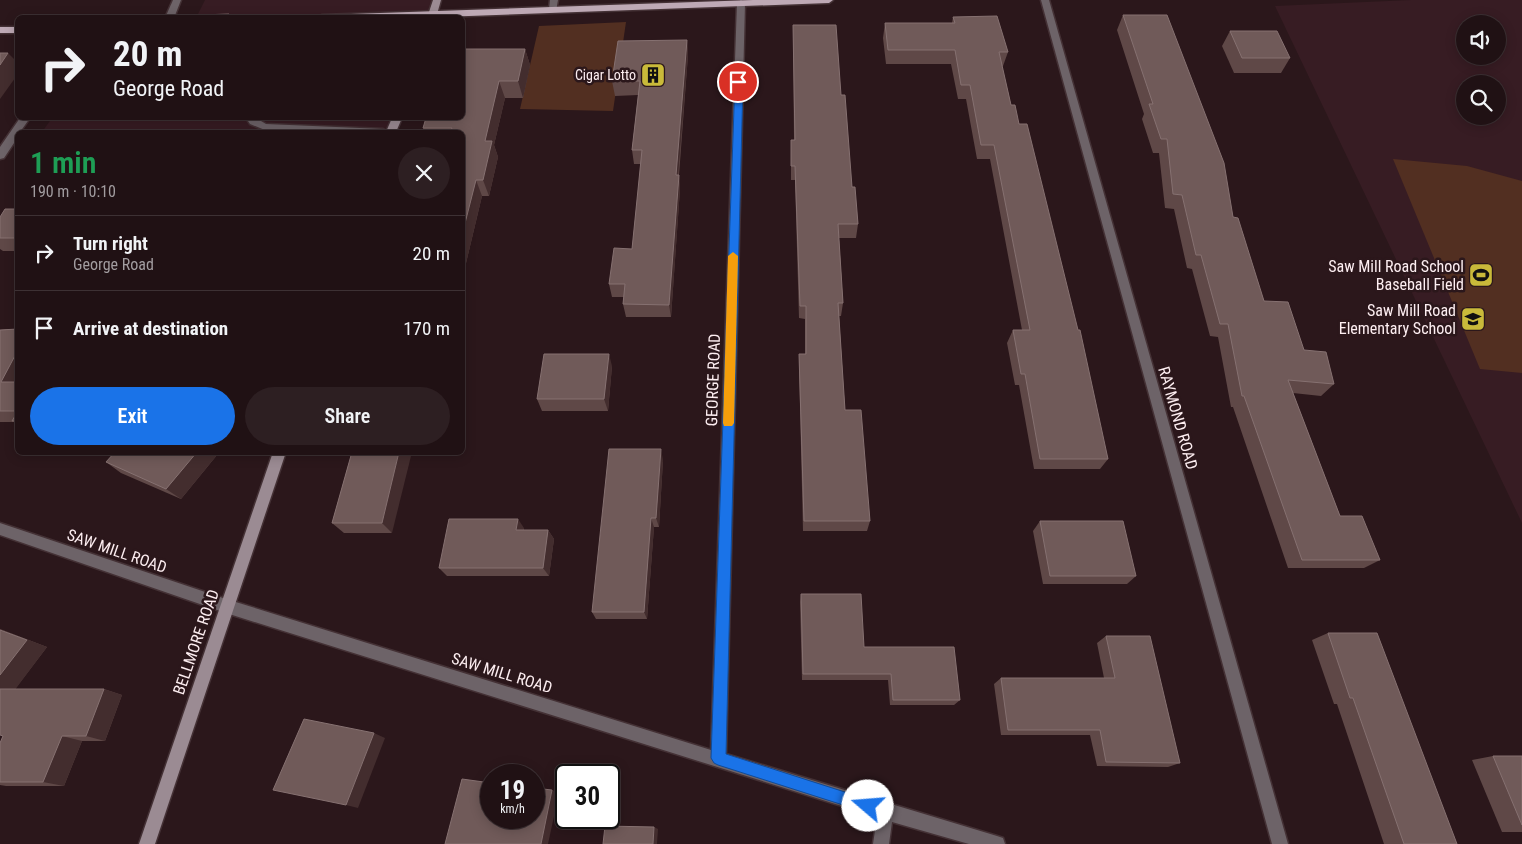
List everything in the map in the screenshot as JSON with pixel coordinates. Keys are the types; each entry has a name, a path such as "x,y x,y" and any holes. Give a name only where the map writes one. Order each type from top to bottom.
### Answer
{"main road":[{"path":"437,0 432,15 553,4 741,3 829,0"},
{"path":"0,30 15,30"},
{"name":"BELLMORE ROAD","path":"147,844 226,606 279,455"}],"street":[{"path":"170,15 177,0"},
{"name":"RAYMOND ROAD","path":"1045,0 1280,844"},
{"name":"GEORGE ROAD","path":"718,758 741,3"},
{"path":"252,120 265,127 336,130"},
{"path":"0,155 15,133"},
{"name":"SAW MILL ROAD","path":"0,529 226,606 886,812 997,844"},
{"path":"881,844 886,812"}],"shaded area":[{"path":"205,0 437,0 433,15 198,15"},
{"name":"Saw Mill Road Elementary School","path":"1411,0 1522,0 1522,523 1275,6"},
{"path":"626,22 613,111 520,109 539,26"},
{"path":"51,120 397,120 394,130 43,130"},
{"name":"Saw Mill Road School Baseball Field","path":"1393,159 1467,166 1522,181 1522,373 1480,369"}],"building":[{"path":"1123,15 1167,15 1224,163 1233,217 1238,218 1264,301 1288,302 1304,350 1326,352 1334,384 1288,380 1340,516 1362,516 1380,560 1302,560 1244,396 1242,396 1228,324 1220,324 1201,255 1196,255 1182,195 1173,194 1167,139 1161,139 1149,104 1153,104"},
{"path":"997,16 1008,52 999,52 1011,105 1015,105 1019,124 1027,124 1078,330 1080,330 1108,459 1040,459 1025,374 1021,374 1013,330 1030,330 994,145 981,145 970,85 961,85 955,50 888,50 885,23 955,23 953,17"},
{"path":"793,25 836,25 841,95 845,95 852,187 855,187 858,224 838,224 843,303 838,303 845,410 861,410 870,521 804,521 799,354 806,354 806,306 800,306 795,166 791,166 791,140 795,140"},
{"path":"1230,31 1277,31 1290,58 1242,58"},
{"path":"687,40 676,175 679,175 669,305 623,304 625,284 609,284 614,248 632,249 642,150 632,150 640,81 612,81 618,41"},
{"path":"465,49 525,49 518,81 499,81 485,141 492,141 483,180 476,180 465,223 465,130 423,128 425,120 465,120"},
{"path":"0,53 8,53 0,65"},
{"path":"5,209 15,209 15,238 0,238 0,217"},
{"path":"15,329 15,356 1,382 15,382 15,411 0,411 0,330"},
{"path":"544,354 609,354 604,399 537,399"},
{"path":"609,449 661,449 656,518 651,518 644,612 592,612"},
{"path":"112,455 194,455 166,489 106,462"},
{"path":"351,455 398,455 382,523 332,523"},
{"path":"449,519 518,519 516,530 548,530 543,568 439,568"},
{"path":"1040,521 1123,521 1136,576 1050,576"},
{"path":"801,594 861,594 864,647 954,647 960,700 893,700 891,674 803,674"},
{"path":"0,630 27,640 0,675"},
{"path":"1328,633 1377,633 1457,844 1404,844"},
{"path":"1106,636 1150,636 1180,763 1106,762 1100,730 1008,730 1001,678 1115,678"},
{"path":"0,689 104,689 86,736 62,736 43,782 0,782 0,743 3,736 0,735"},
{"path":"304,719 374,733 346,805 273,790"},
{"path":"1493,756 1522,756 1522,825"},
{"path":"462,779 480,781 480,829 544,829 541,844 445,844"},
{"path":"545,789 552,790 545,824"},
{"path":"620,826 654,827 653,844 603,844 605,829 620,829"}],"slow traffic":[{"path":"728,423 733,256"}],"place":[{"name":"Cigar Lotto","path":"653,75"},
{"name":"Saw Mill Road School Baseball Field","path":"1481,275"},
{"name":"Saw Mill Road Elementary School","path":"1473,319"}],"route":[{"path":"738,82 718,758 868,806"}]}
